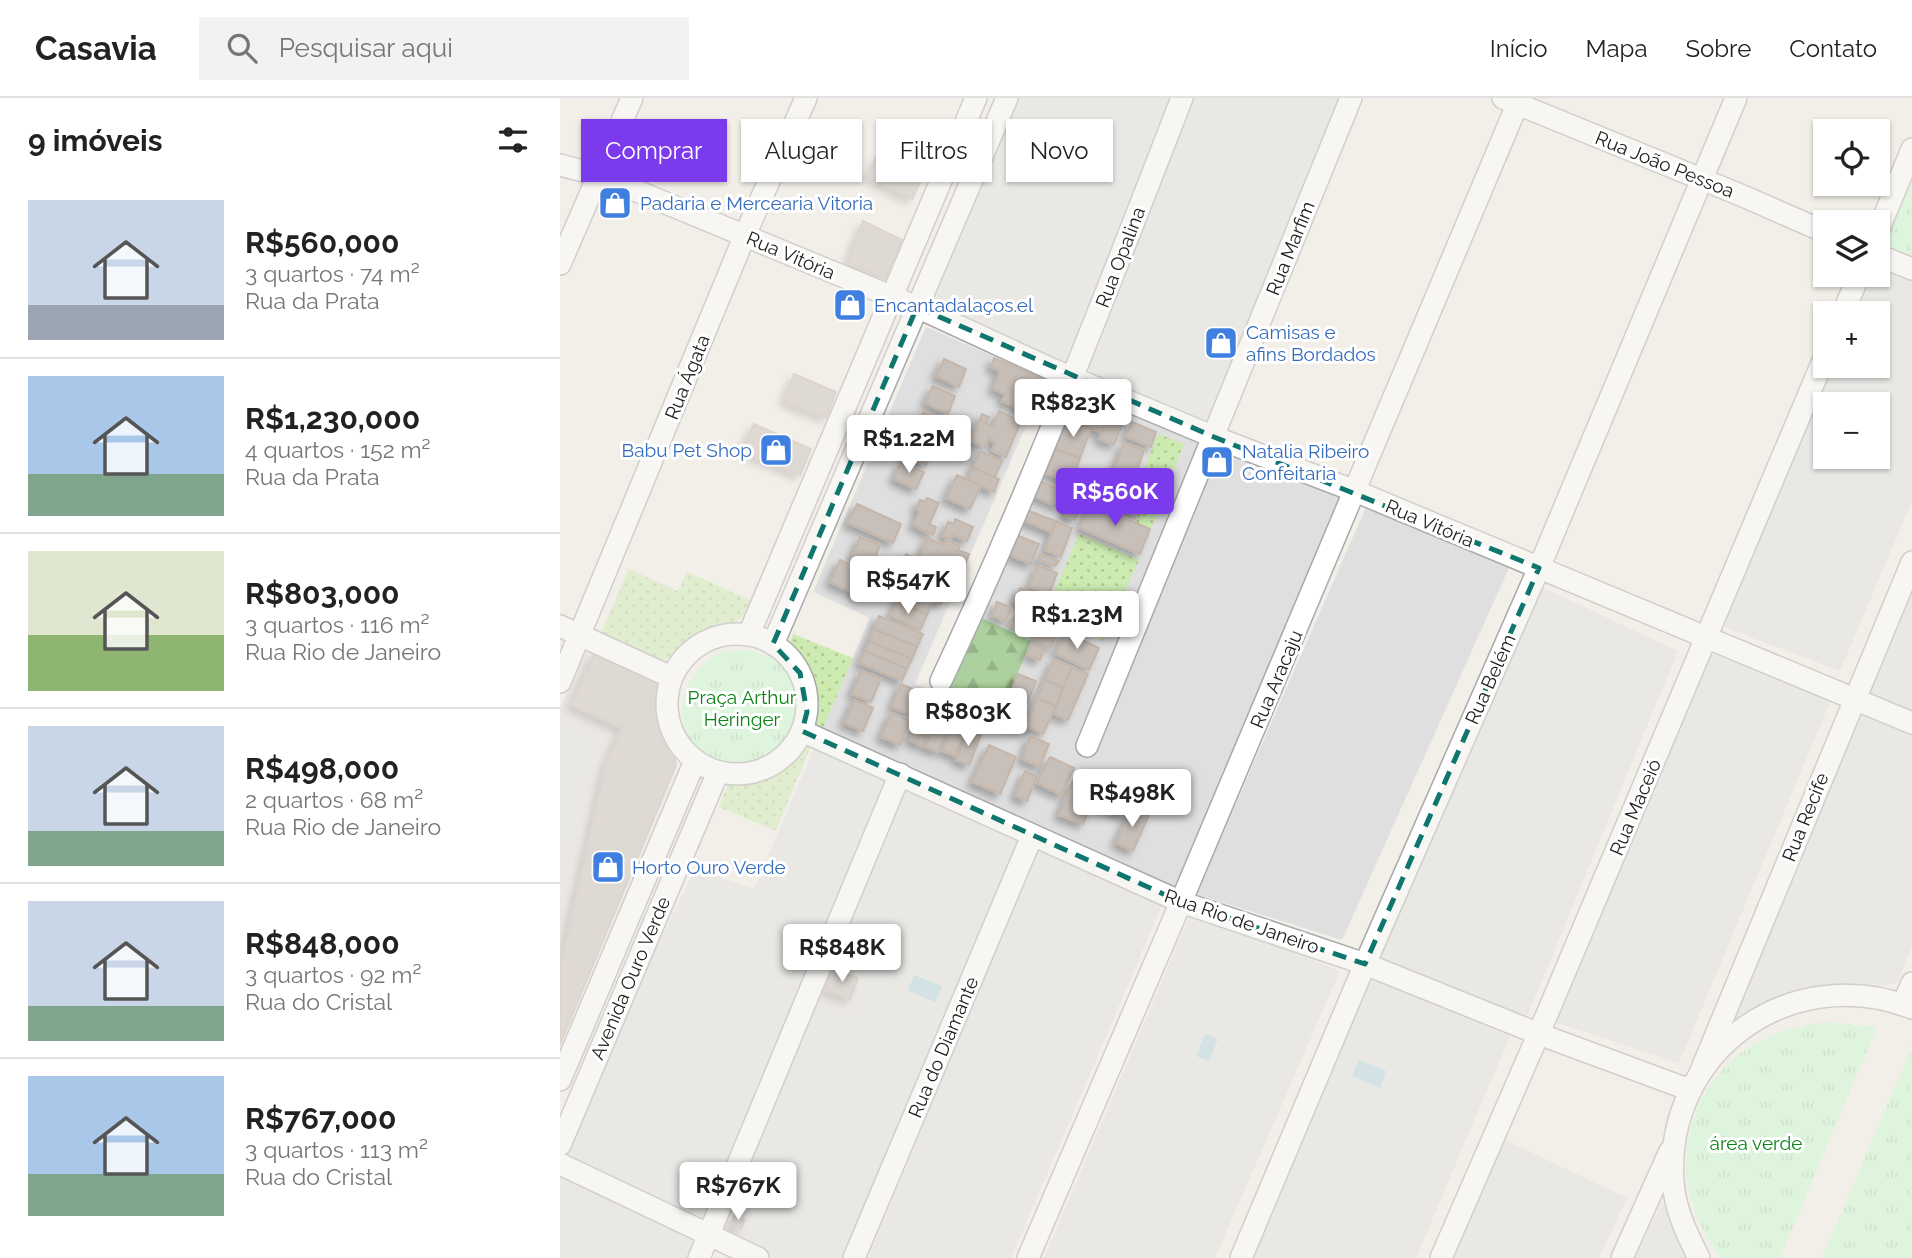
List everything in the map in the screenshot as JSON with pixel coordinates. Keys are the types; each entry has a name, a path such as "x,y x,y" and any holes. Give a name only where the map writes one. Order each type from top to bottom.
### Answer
{"street":[{"path":"623,119 632,98"},
{"name":"Rua Ágata","path":"560,682 744,235 806,98"},
{"path":"749,634 976,98"},
{"path":"773,644 1007,98"},
{"name":"Rua Opalina","path":"942,681 1073,378 1182,98"},
{"name":"Rua Marfim","path":"1087,746 1351,98"},
{"name":"Rua Belém","path":"1241,1258 1365,964 1539,568 1736,98"},
{"name":"Rua João Pessoa","path":"1514,100 1813,227"},
{"name":"Rua Aracaju","path":"1028,1258 1355,491 1514,100"},
{"path":"1887,210 1912,149"},
{"name":"Rua Vitória","path":"560,165 581,171"},
{"path":"560,264 595,182"},
{"name":"Rua Vitória","path":"615,182 917,307 1073,378 1214,437 1355,491 1912,723"},
{"path":"1890,260 1912,269"},
{"name":"Rua Maceió","path":"1441,1258 1539,1034 1816,378"},
{"name":"Rua Recife","path":"1674,1142 1695,1082 1912,562"},
{"path":"560,626 671,677"},
{"path":"730,634 749,634 773,644 789,656 800,673 806,692 807,712 802,731 786,755 761,771 747,774 718,772 695,761 682,748 672,732 667,714 671,677 681,661 695,647 711,638 730,634"},
{"name":"Rua Rio de Janeiro","path":"802,731 1181,901 1365,964 1539,1034 1695,1082"},
{"name":"Avenida Ouro Verde","path":"560,1080 695,761"},
{"name":"Avenida Ouro Verde","path":"560,1145 718,772"},
{"path":"699,1258 900,774"},
{"name":"Rua do Diamante","path":"854,1258 1032,836"},
{"path":"1695,1082 1739,1030 1790,1003 1846,994 1908,1006 1912,983"},
{"path":"1622,1258 1674,1142"},
{"path":"1674,1142 1673,1184 1682,1224 1699,1258"},
{"path":"560,1164 758,1258"}],"highlighted area":[{"path":"917,307 1214,437 1539,568 1365,964 1181,902 802,731 807,712 800,673 773,644"}],"shaded area":[{"path":"1007,98 1351,98 1216,435 1355,491 1181,902 1039,846 1162,905 1011,1258 868,1258 1003,931 863,1258 775,1258 715,1232 901,774 711,1228 560,1154 560,1146 695,869 754,889 870,618 813,592 926,327 1046,379 915,684 935,693 1072,378 917,307 971,182 992,182 992,133"},
{"path":"1890,260 1912,269 1912,501 1840,671 1724,627 1813,396 1813,469 1890,469 1890,392 1815,392 1820,378 1890,378 1890,301 1850,301 1855,287 1890,287"},
{"path":"1367,505 1509,568 1342,940 1196,894"},
{"path":"1912,584 1912,946 1898,982 1730,1028 1862,701"},
{"path":"1541,587 1678,651 1526,1019 1377,957"},
{"path":"586,650 656,682 560,1044 560,708"},
{"path":"1710,652 1831,700 1679,1063 1545,1019"},
{"path":"1192,911 1340,971 1215,1258 1044,1258"},
{"path":"1373,975 1510,1036 1416,1258 1251,1258"},
{"path":"1505,1140 1627,1198 1599,1258 1449,1258"},
{"path":"560,1164 709,1235 699,1258 560,1258"},
{"path":"1662,1202 1694,1258 1635,1258"}],"green space":[{"path":"1912,164 1912,259 1890,250 1890,218"},
{"path":"1158,434 1184,444 1151,529 1136,523 1147,493 1137,488"},
{"path":"1079,534 1139,560 1103,641 1044,615"},
{"path":"629,569 678,591 687,572 752,601 747,612 730,626 693,635 674,655 660,662 600,635"},
{"path":"975,615 1031,641 999,718 942,695"},
{"path":"793,634 853,658 822,731 814,728 814,685 789,646"},
{"name":"Praça Arthur Heringer","path":"741,650 755,652 782,664 792,674 801,708 797,732 792,743 774,760 749,767 730,766 714,760 700,750 690,738 684,724 682,708 686,691 703,665 719,653"},
{"path":"805,744 811,746 776,831 719,807 729,781 754,781 773,775"},
{"name":"área verde","path":"1827,1022 1877,1027 1780,1258 1721,1258 1703,1231 1692,1202 1687,1172 1688,1142 1695,1114 1709,1087 1729,1064 1755,1044 1790,1029"},
{"path":"1912,1047 1912,1258 1822,1258"}],"water":[{"path":"914,975 942,986 936,1002 908,991"},
{"path":"1205,1034 1218,1039 1209,1061 1196,1056"},
{"path":"1359,1060 1386,1071 1380,1088 1352,1076"}],"building":[{"path":"876,158 876,181 867,177"},
{"path":"877,182 920,182 912,199"},
{"path":"863,221 902,240 885,279 847,262"},
{"path":"994,358 1041,378 1027,412 1002,401 1005,394 993,389 1000,371 991,367"},
{"path":"944,359 966,369 959,387 936,376"},
{"path":"794,374 836,392 826,418 784,401"},
{"path":"933,386 955,396 948,414 925,403"},
{"path":"1089,395 1113,406 1102,433 1078,423"},
{"path":"1113,406 1127,412 1114,445 1099,439"},
{"path":"999,411 1021,421 1006,457 992,451 995,444 989,438 985,447 971,441 982,414 989,417 986,423 993,426"},
{"path":"923,412 946,423 938,440 915,430"},
{"path":"1066,419 1091,429 1080,458 1055,449"},
{"path":"1132,422 1156,432 1151,447 1126,437"},
{"name":"Babu Pet Shop","path":"754,424 811,449 800,475 741,451"},
{"path":"911,438 934,448 926,465 904,455"},
{"path":"1124,443 1144,450 1134,479 1114,471"},
{"path":"1055,449 1080,458 1071,483 1046,474"},
{"path":"980,451 1002,461 995,477 973,468"},
{"path":"901,462 924,472 916,489 894,479"},
{"path":"973,468 999,479 994,492 968,480"},
{"path":"957,475 981,486 970,509 946,498"},
{"path":"1039,480 1064,492 1057,507 1032,495"},
{"path":"1119,481 1148,493 1139,516 1110,505"},
{"path":"1074,493 1084,497 1075,520 1064,516"},
{"path":"927,498 939,503 929,524 936,527 933,535 913,525 920,511 916,509 920,500 925,502"},
{"path":"1091,503 1150,529 1140,554 1080,528"},
{"path":"857,504 901,524 893,543 848,523"},
{"path":"1024,509 1056,521 1051,532 1020,519"},
{"path":"955,519 973,527 967,541 952,535 951,539 942,536 948,522 954,524"},
{"path":"1056,521 1072,528 1061,557 1045,550"},
{"path":"1014,534 1039,544 1031,564 1007,554"},
{"path":"860,537 880,545 872,566 852,557"},
{"path":"927,538 944,545 946,540 960,546 958,550 969,554 962,573 920,556"},
{"path":"906,554 953,574 941,604 893,584"},
{"path":"1040,554 1059,561 1055,566 1038,559"},
{"path":"840,560 870,573 860,596 830,582"},
{"path":"1038,565 1057,573 1049,595 1029,587"},
{"path":"903,587 933,600 927,615 897,601"},
{"path":"1020,588 1030,592 1024,607 1013,602"},
{"path":"897,601 927,615 920,630 890,616"},
{"path":"997,602 1011,607 1006,621 992,616"},
{"path":"1016,613 1023,616 1017,629 1010,625"},
{"path":"879,616 923,634 917,647 874,629"},
{"path":"1042,623 1059,630 1050,649 1034,641"},
{"path":"874,629 917,647 912,659 869,641"},
{"path":"1065,632 1099,648 1089,670 1056,654"},
{"path":"869,641 912,659 907,669 865,651"},
{"path":"1032,644 1044,649 1040,660 1027,655"},
{"path":"865,651 907,669 902,681 859,663"},
{"name":"Horto Ouro Verde","path":"594,654 656,682 676,765 560,1044 560,968 606,763 622,728 571,705"},
{"path":"1054,659 1072,667 1063,688 1045,680"},
{"path":"1072,667 1088,674 1068,720 1052,713"},
{"path":"861,671 881,679 871,702 852,694"},
{"path":"1018,674 1036,681 1018,727 1001,721"},
{"path":"1045,680 1063,688 1056,706 1037,698"},
{"path":"901,684 920,692 911,715 892,707"},
{"path":"1037,698 1056,706 1043,734 1025,725"},
{"path":"854,700 873,708 863,731 844,723"},
{"path":"921,711 934,716 922,746 909,740"},
{"path":"891,713 910,721 900,745 881,737"},
{"path":"937,717 950,722 938,752 925,747"},
{"path":"954,722 967,727 955,756 942,751"},
{"path":"968,730 981,735 969,765 956,760"},
{"path":"1030,736 1049,744 1040,767 1022,759"},
{"path":"989,745 1016,757 1000,794 972,782"},
{"path":"1050,757 1074,768 1061,795 1037,783"},
{"path":"1025,771 1037,776 1027,801 1015,796"},
{"path":"1115,774 1137,785 1123,816 1101,805"},
{"path":"1072,782 1096,792 1083,824 1059,815"},
{"path":"1132,807 1149,815 1133,851 1116,843"},
{"path":"833,969 858,978 850,999 826,990"},
{"path":"734,1216 744,1220 741,1229 731,1225"}],"place":[{"name":"Padaria e Mercearia Vitoria","path":"615,203"},
{"name":"Encantadalaços.el","path":"850,305"},
{"name":"Camisas e afins Bordados","path":"1221,343"},
{"name":"Babu Pet Shop","path":"776,450"},
{"name":"Natalia Ribeiro Confeitaria","path":"1217,462"},
{"name":"Horto Ouro Verde","path":"608,867"}]}
